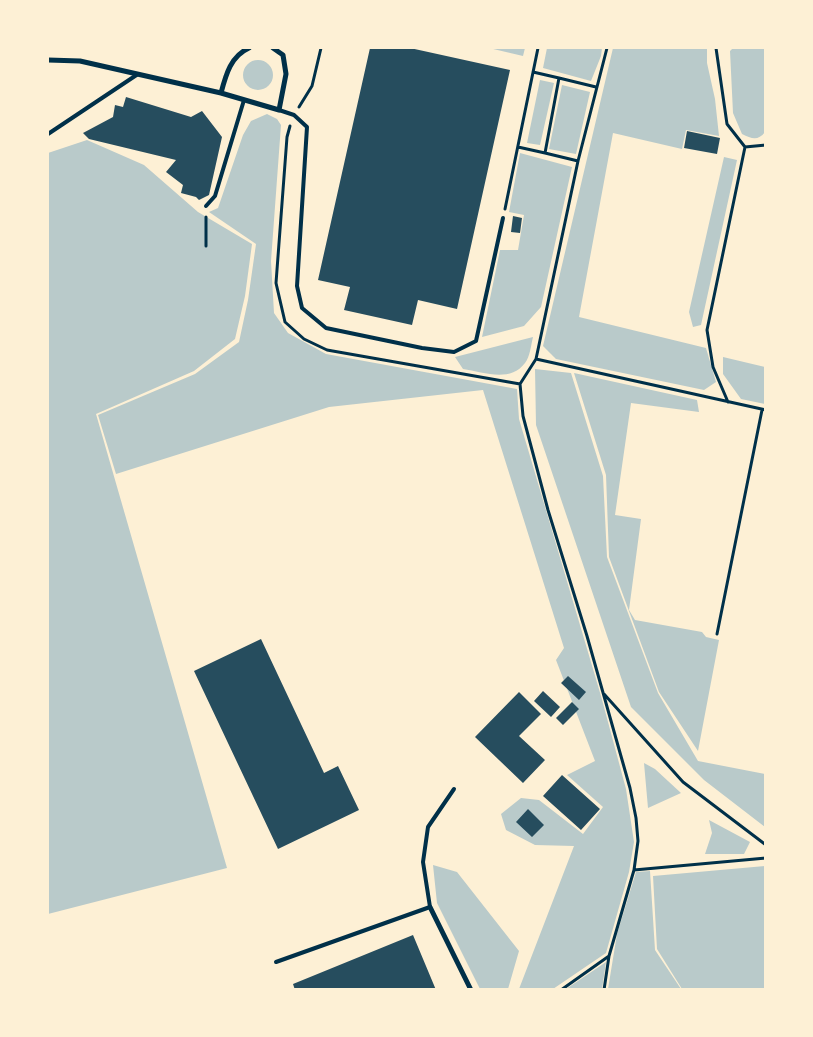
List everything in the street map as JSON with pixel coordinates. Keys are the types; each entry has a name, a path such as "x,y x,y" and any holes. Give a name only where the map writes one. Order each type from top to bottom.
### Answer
{"street":[{"path":"221,93 227,71 239,52 249,48"},
{"path":"48,60 80,61 221,93 279,110 286,74 283,56 273,48"},
{"path":"430,907 471,990"}],"lane":[{"path":"48,134 138,74"},
{"path":"206,206 215,196 244,100"},
{"path":"279,110 294,115 308,127 297,286 302,308 326,328 422,348 454,352 476,341 503,218"},
{"path":"276,962 430,907 423,862 428,827 454,789"}],"path":[{"path":"321,48 312,86 294,115 287,137 276,283 285,322 304,339 327,350 520,384"},
{"path":"503,218 538,48"},
{"path":"604,990 609,956 634,870 638,841 636,818 630,788 604,694 548,510 523,416 520,384 536,359 578,161 607,48"},
{"path":"716,48 727,124 745,147 707,330 713,366 728,402"},
{"path":"533,72 596,87"},
{"path":"544,153 559,78"},
{"path":"745,147 766,145"},
{"path":"518,147 578,161"},
{"path":"206,206 206,246"},
{"path":"536,359 764,410 717,634"},
{"path":"604,694 683,782 766,845"},
{"path":"634,870 766,858"},
{"path":"561,990 609,956"}],"shaded area":[{"path":"489,48 525,48 523,56"},
{"path":"547,48 602,48 601,56 591,81 543,68"},
{"path":"613,48 707,48 707,63 715,99 719,136 686,130 682,149 613,133 579,317 706,348 716,382 704,390 556,359 543,346"},
{"path":"733,48 765,48 765,132 757,138 742,134 733,113 730,51"},
{"path":"258,60 269,64 273,75 269,86 258,90 247,86 243,75 247,64"},
{"path":"540,80 554,83 540,145 527,143"},
{"path":"562,85 590,92 576,154 549,149"},
{"path":"267,114 277,119 281,125 271,261 274,313 288,333 326,354 517,389 519,419 601,696 626,789 634,842 629,872 606,953 553,989 519,989 574,846 535,845 506,830 501,814 521,798 539,800 583,834 603,807 567,775 595,761 556,660 564,648 483,390 329,407 116,474 98,415 195,374 239,342 248,300 256,244 209,212 218,208 243,135 251,121"},
{"path":"87,140 144,165 198,212 252,244 245,296 235,339 194,371 96,414 227,868 48,914 48,153"},
{"path":"520,153 572,167 541,307 524,326 482,337 500,250 518,250 524,215 509,212"},
{"path":"724,157 737,160 701,325 693,327 689,312"},
{"path":"533,337 527,360 519,369 512,373 496,375 463,369 455,357"},
{"path":"723,357 765,367 765,404 741,399 723,374"},
{"path":"535,369 571,373 603,476 607,557 658,693 698,761 765,774 765,827 704,780 631,707 536,425"},
{"path":"574,373 697,400 699,412 631,403 615,515 641,519 629,610 635,620 702,632 706,637 719,640 698,751 659,692 609,557 606,475"},
{"path":"644,763 655,769 681,793 648,808"},
{"path":"709,820 750,842 744,854 705,854 712,833"},
{"path":"433,865 457,872 519,951 508,989 480,989 437,903"},
{"path":"765,866 765,989 682,989 657,949 653,876"},
{"path":"650,871 655,950 681,989 608,989 617,934 636,872"},
{"path":"606,962 602,989 566,989"}],"building":[{"path":"370,48 410,48 510,70 457,309 418,300 412,325 344,310 350,287 318,280"},
{"path":"126,97 191,117 202,111 222,137 209,195 199,200 196,197 181,193 183,185 166,172 176,160 89,139 83,133 113,117 115,105 123,107"},
{"path":"687,131 720,138 717,154 684,148"},
{"path":"513,216 522,218 520,233 511,232"},
{"path":"261,639 324,773 338,766 359,810 278,849 194,671"},
{"path":"568,676 586,692 579,700 561,683"},
{"path":"543,691 560,707 551,717 534,701"},
{"path":"519,692 541,714 519,736 545,760 523,783 475,737"},
{"path":"572,702 579,709 563,725 556,718"},
{"path":"562,775 600,809 581,830 543,796"},
{"path":"528,809 544,825 532,837 516,822"},
{"path":"413,935 436,990 295,990 293,984"}]}
